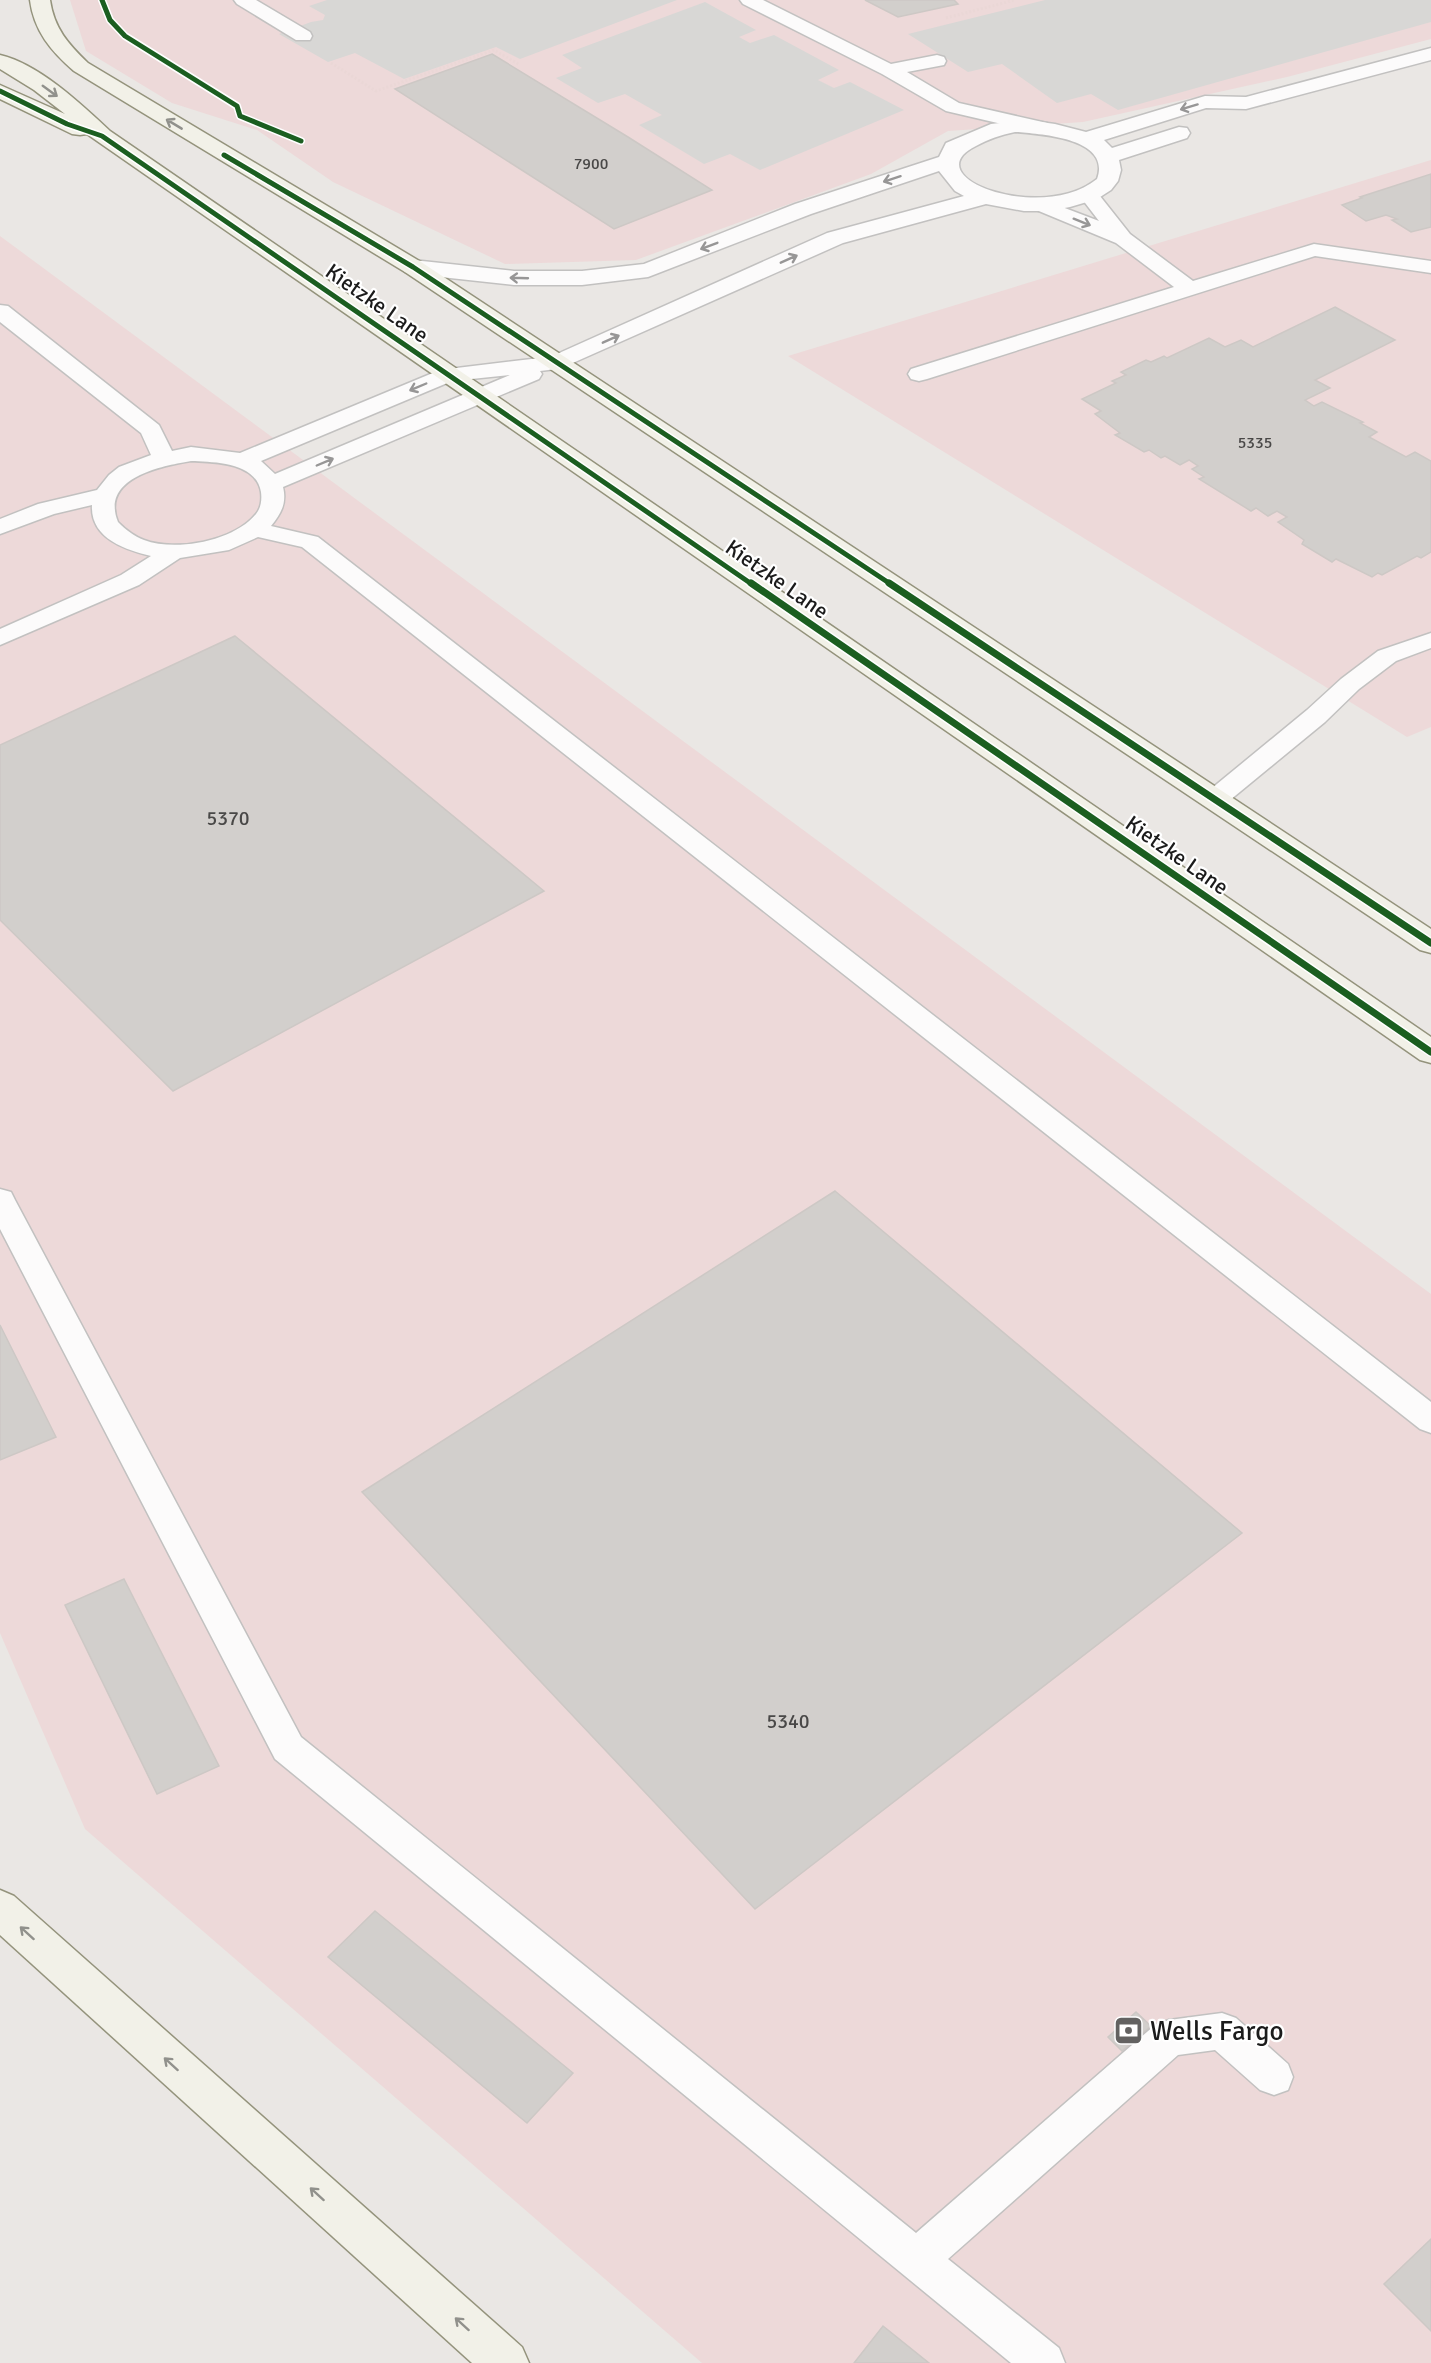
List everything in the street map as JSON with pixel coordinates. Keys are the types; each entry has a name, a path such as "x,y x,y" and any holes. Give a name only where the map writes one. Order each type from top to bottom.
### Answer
{"main road":[{"name":"Kietzke Lane","path":"40,0 43,21 50,37 81,67 413,267 1431,943"},
{"name":"Kietzke Lane","path":"0,61 48,89 76,110 102,136 1431,1052"},
{"path":"0,91 67,124 102,136"},
{"path":"0,1909 506,2363"}],"street":[{"path":"1107,157 1207,123 1246,103 1431,54"},
{"path":"1085,139 1205,102 1246,103"},
{"path":"1015,126 1065,131 1085,139 1101,149 1110,161 1111,173 1104,185 1089,195 1068,202 1041,205 1012,204 986,197 958,181 952,174 948,161 954,148 991,130 1015,126"},
{"path":"413,267 514,278 582,278 648,270 803,209 948,161"},
{"path":"557,363 835,238 986,197"}],"lane":[{"path":"243,0 303,36"},
{"path":"749,0 889,70 953,108 1040,127"},
{"path":"889,70 937,61"},
{"path":"953,108 967,142"},
{"path":"1089,195 1123,238 1190,289"},
{"path":"1041,205 1123,238"},
{"path":"919,374 1314,250 1431,267"},
{"path":"0,311 151,430 164,458"},
{"path":"242,461 448,375 557,363"},
{"path":"271,484 557,363"},
{"path":"200,455 242,461 260,471 271,484 274,499 268,514 254,529 232,541 205,549 175,551 147,548 123,540 108,526 102,511 106,495 125,475 139,466 164,458 200,455"},
{"path":"0,527 46,509 106,495"},
{"path":"254,529 310,542 1431,1420"},
{"path":"0,638 130,580 175,551"},
{"path":"1215,799 1316,716 1350,684 1387,656 1431,640"},
{"path":"0,1200 288,1748 1044,2363"},
{"path":"917,2259 1169,2038 1222,2031 1274,2077"}],"path":[{"path":"996,0 1001,4"},
{"path":"946,18 1015,0"},
{"path":"323,66 331,63 376,91 494,50 520,65"}],"shaded area":[{"path":"70,0 1431,0 1431,39 1287,77 1083,122 948,131 871,174 636,260 505,264 333,182 257,130 172,103 86,51"},
{"path":"327,0 677,0 520,59 496,47 404,79 355,53 328,62 279,34 323,20 325,15 309,6"},
{"path":"1045,0 1431,0 1431,22 1118,110 1091,94 1057,103 1002,64 968,72 908,34"},
{"path":"705,2 756,30 739,37 750,43 774,35 839,70 818,80 834,88 850,82 904,110 760,170 730,154 704,164 639,125 662,115 625,94 598,103 556,78 582,68 562,55"},
{"path":"1431,160 1431,727 1407,737 788,356"},
{"path":"0,236 1431,1294 1431,2363 702,2363 85,1829 0,1633"}],"building":[{"path":"865,0 954,0 958,4 898,17"},
{"path":"492,54 712,190 614,229 395,89"},
{"path":"1431,174 1431,227 1411,232 1392,220 1397,219 1386,215 1366,221 1342,205 1362,198 1360,197"},
{"path":"1335,307 1395,340 1315,380 1330,388 1305,400 1314,406 1322,402 1363,422 1360,423 1377,432 1369,437 1406,457 1415,452 1431,461 1431,552 1421,558 1417,556 1382,575 1378,573 1372,577 1336,559 1332,562 1302,544 1304,540 1278,522 1287,517 1277,511 1268,516 1256,508 1251,511 1199,479 1204,477 1192,469 1198,466 1189,460 1180,465 1165,456 1161,458 1149,450 1144,452 1115,435 1120,433 1095,414 1101,411 1082,399 1116,383 1112,381 1126,375 1121,372 1146,360 1151,362 1164,356 1167,358 1209,338 1225,347 1241,340 1253,347"},
{"path":"235,636 544,891 173,1091 0,920 0,745"},
{"path":"835,1191 1242,1533 755,1909 362,1492"},
{"path":"0,1325 56,1437 0,1460"},
{"path":"124,1579 219,1766 157,1794 65,1605"},
{"path":"375,1911 573,2073 527,2123 328,1957"},
{"name":"Wells Fargo","path":"1136,2012 1151,2026 1122,2051 1108,2037"},
{"path":"1431,2239 1431,2331 1384,2284"},
{"path":"883,2326 929,2363 854,2363"}],"cycle path":[{"path":"102,0 110,20 125,36 237,106 240,116 301,141"},
{"path":"0,91 67,124 102,136 1431,1052"},
{"path":"224,155 413,267 1431,943"}],"place":[{"name":"Wells Fargo","path":"1129,2031"}]}
